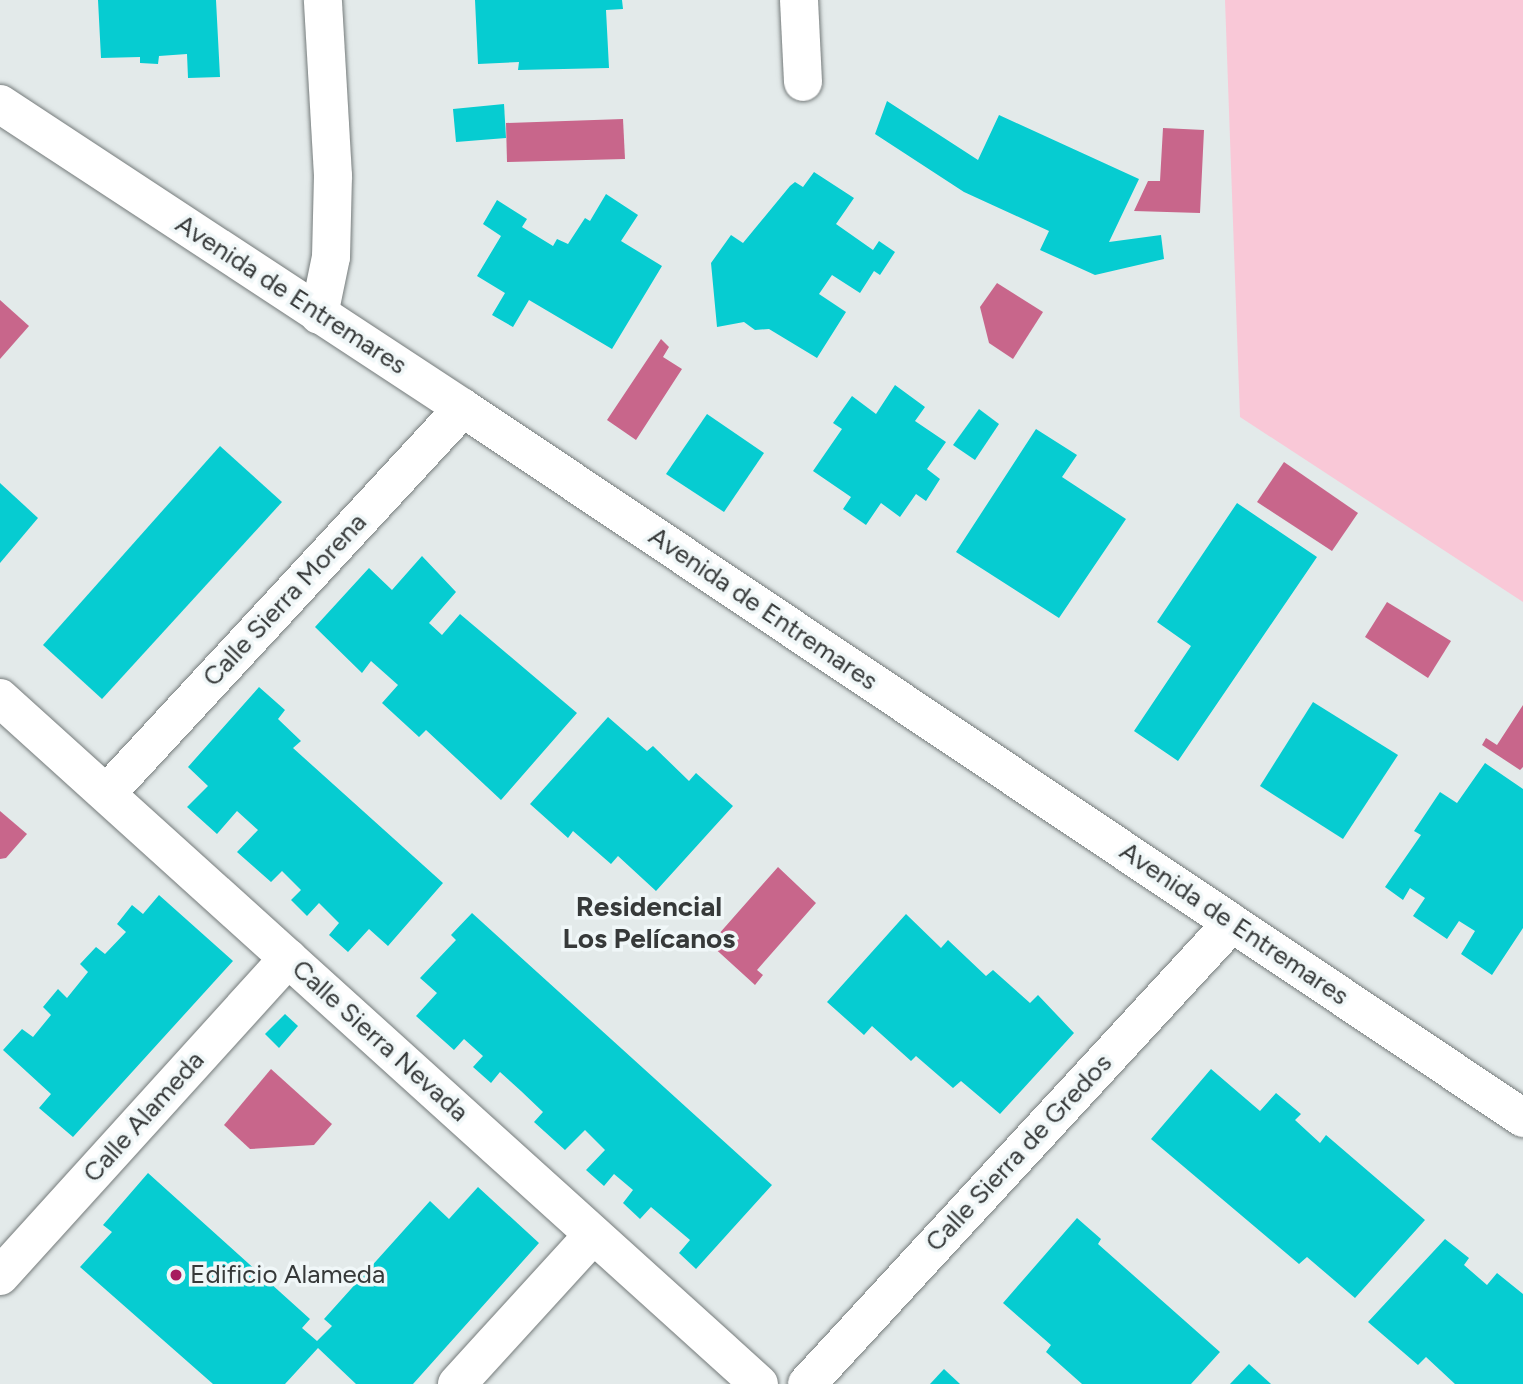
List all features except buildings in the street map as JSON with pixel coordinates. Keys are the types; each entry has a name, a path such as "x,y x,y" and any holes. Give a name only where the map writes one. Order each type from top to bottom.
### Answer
{"street":[{"path":"319,314 331,257 333,176 323,0"},
{"path":"799,0 803,82"},
{"name":"Avenida de Entremares","path":"0,104 463,408 1523,1118"},
{"name":"Calle Sierra Morena","path":"107,793 463,408"},
{"name":"Calle Sierra Nevada","path":"0,698 759,1384"},
{"name":"Calle Sierra de Gredos","path":"807,1384 1231,923"},
{"name":"Calle Alameda","path":"0,1276 288,958"},
{"path":"457,1384 593,1235"}],"shaded area":[{"path":"1225,0 1523,0 1523,602 1240,417"},
{"path":"623,119 625,159 507,162 506,123"},
{"path":"1163,128 1204,130 1200,213 1134,211 1148,181 1160,181"},
{"path":"997,283 1043,312 1013,359 989,343 980,307"},
{"path":"0,300 29,326 0,359"},
{"path":"661,339 669,347 663,357 682,369 636,440 607,420"},
{"path":"1284,462 1358,513 1332,551 1257,502"},
{"path":"1387,602 1451,641 1428,678 1365,637"},
{"path":"1523,705 1523,767 1520,770 1482,745 1486,738 1497,745"},
{"path":"0,811 27,834 6,858 0,859"},
{"path":"778,867 816,903 757,970 763,975 755,985 710,944"},
{"path":"271,1069 332,1124 314,1145 250,1149 224,1125"}],"place":[{"name":"Edificio Alameda","path":"176,1275"}],"district":[{"name":"Residencial Los Pelícanos","path":"649,922"}]}
